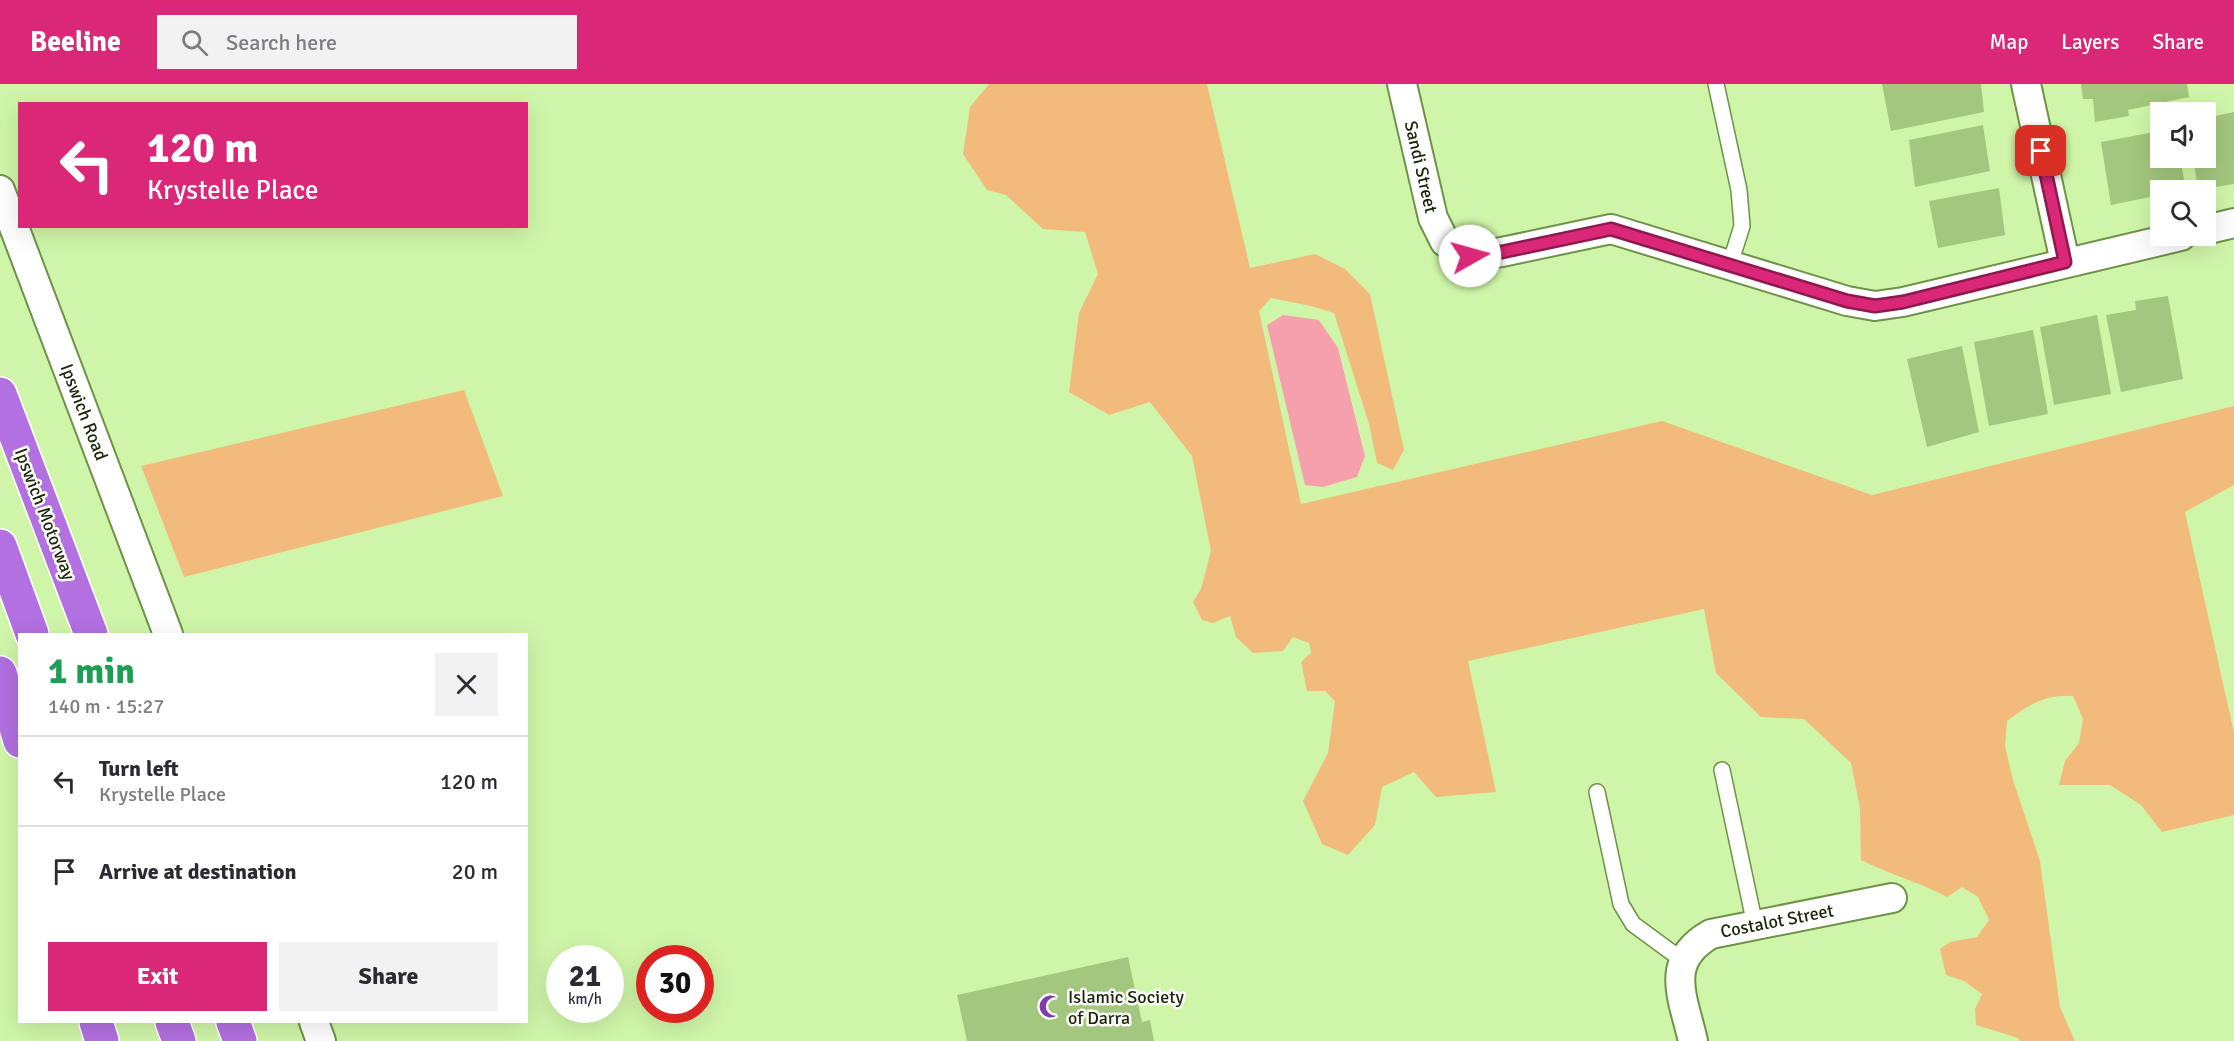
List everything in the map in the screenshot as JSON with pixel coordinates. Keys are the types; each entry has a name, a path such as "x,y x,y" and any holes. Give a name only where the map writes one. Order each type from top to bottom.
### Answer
{"highway":[{"name":"Ipswich Motorway","path":"0,394 91,633"},
{"path":"0,546 32,633"},
{"path":"0,673 18,734"},
{"path":"96,1023 102,1041"},
{"path":"172,1023 179,1041"},
{"path":"233,1023 240,1041"}],"street":[{"name":"Sandi Street","path":"1402,84 1433,218 1445,242 1470,256 1502,252 1611,229 1847,301 1875,306 1903,302 2150,243"},
{"path":"2026,84 2065,262"},
{"name":"Ipswich Road","path":"0,190 168,633"},
{"path":"2216,228 2234,224"},
{"name":"Costalot Street","path":"1682,960 1694,944 1711,934 1892,898"},
{"path":"1682,960 1680,986 1693,1041"},
{"path":"314,1023 321,1041"}],"lane":[{"path":"1716,84 1739,190 1742,226 1730,264"},
{"path":"1722,770 1755,925"},
{"path":"1597,792 1621,904 1633,924 1682,960"}],"shaded area":[{"path":"989,84 1207,84 1250,268 1315,254 1345,269 1370,294 1404,450 1393,470 1377,463 1369,424 1334,313 1271,298 1259,311 1301,504 1662,421 1872,495 2234,406 2234,485 2185,512 2234,733 2234,815 2162,832 2141,805 2110,785 2059,785 2065,761 2079,743 2083,719 2073,696 2054,697 2038,702 2007,721 2005,746 2013,780 2040,861 2060,1007 2075,1041 2020,1041 2018,1038 1976,1025 1975,1009 1982,994 1964,981 1946,975 1940,949 1950,942 1977,937 1989,920 1978,897 1962,887 1947,897 1861,860 1860,808 1851,763 1804,719 1761,717 1716,673 1704,609 1468,661 1496,792 1436,797 1414,772 1382,787 1375,825 1348,855 1322,844 1303,801 1328,753 1335,701 1325,691 1307,691 1301,662 1311,653 1309,643 1293,637 1283,651 1253,653 1236,637 1230,616 1213,623 1202,620 1193,602 1201,589 1211,551 1192,456 1150,402 1109,415 1069,392 1079,313 1098,274 1085,232 1043,229 1006,195 987,190 963,154 970,107"},
{"path":"1283,315 1319,320 1338,348 1365,456 1357,477 1323,487 1305,485 1267,325"},
{"path":"464,390 503,496 184,577 141,466"}],"building":[{"path":"1882,84 1981,84 1984,112 1891,131"},
{"path":"2081,84 2187,84 2189,97 2166,102 2150,102 2150,105 2128,110 2129,116 2095,122 2093,99 2083,99"},
{"path":"2234,112 2234,184 2216,187 2216,180 2196,180 2195,168 2216,168 2216,116"},
{"path":"1983,125 1990,171 1915,187 1909,140"},
{"path":"2150,133 2150,168 2182,168 2184,180 2150,180 2150,197 2111,205 2101,142"},
{"path":"1999,188 2005,235 1938,248 1929,201"},
{"path":"2168,296 2183,379 2121,392 2106,315 2136,310 2135,301"},
{"path":"2097,315 2111,394 2054,405 2040,327"},
{"path":"2033,330 2048,414 1989,426 1974,342"},
{"path":"1962,346 1979,432 1927,447 1907,359"},
{"name":"Islamic Society of Darra","path":"1128,957 1142,1022 1150,1020 1154,1041 967,1041 957,995"}],"place":[{"name":"Islamic Society of Darra","path":"1050,1007"}],"route":[{"path":"1470,256 1502,252 1611,229 1847,301 1875,306 1903,302 2065,262 2041,151"}]}
